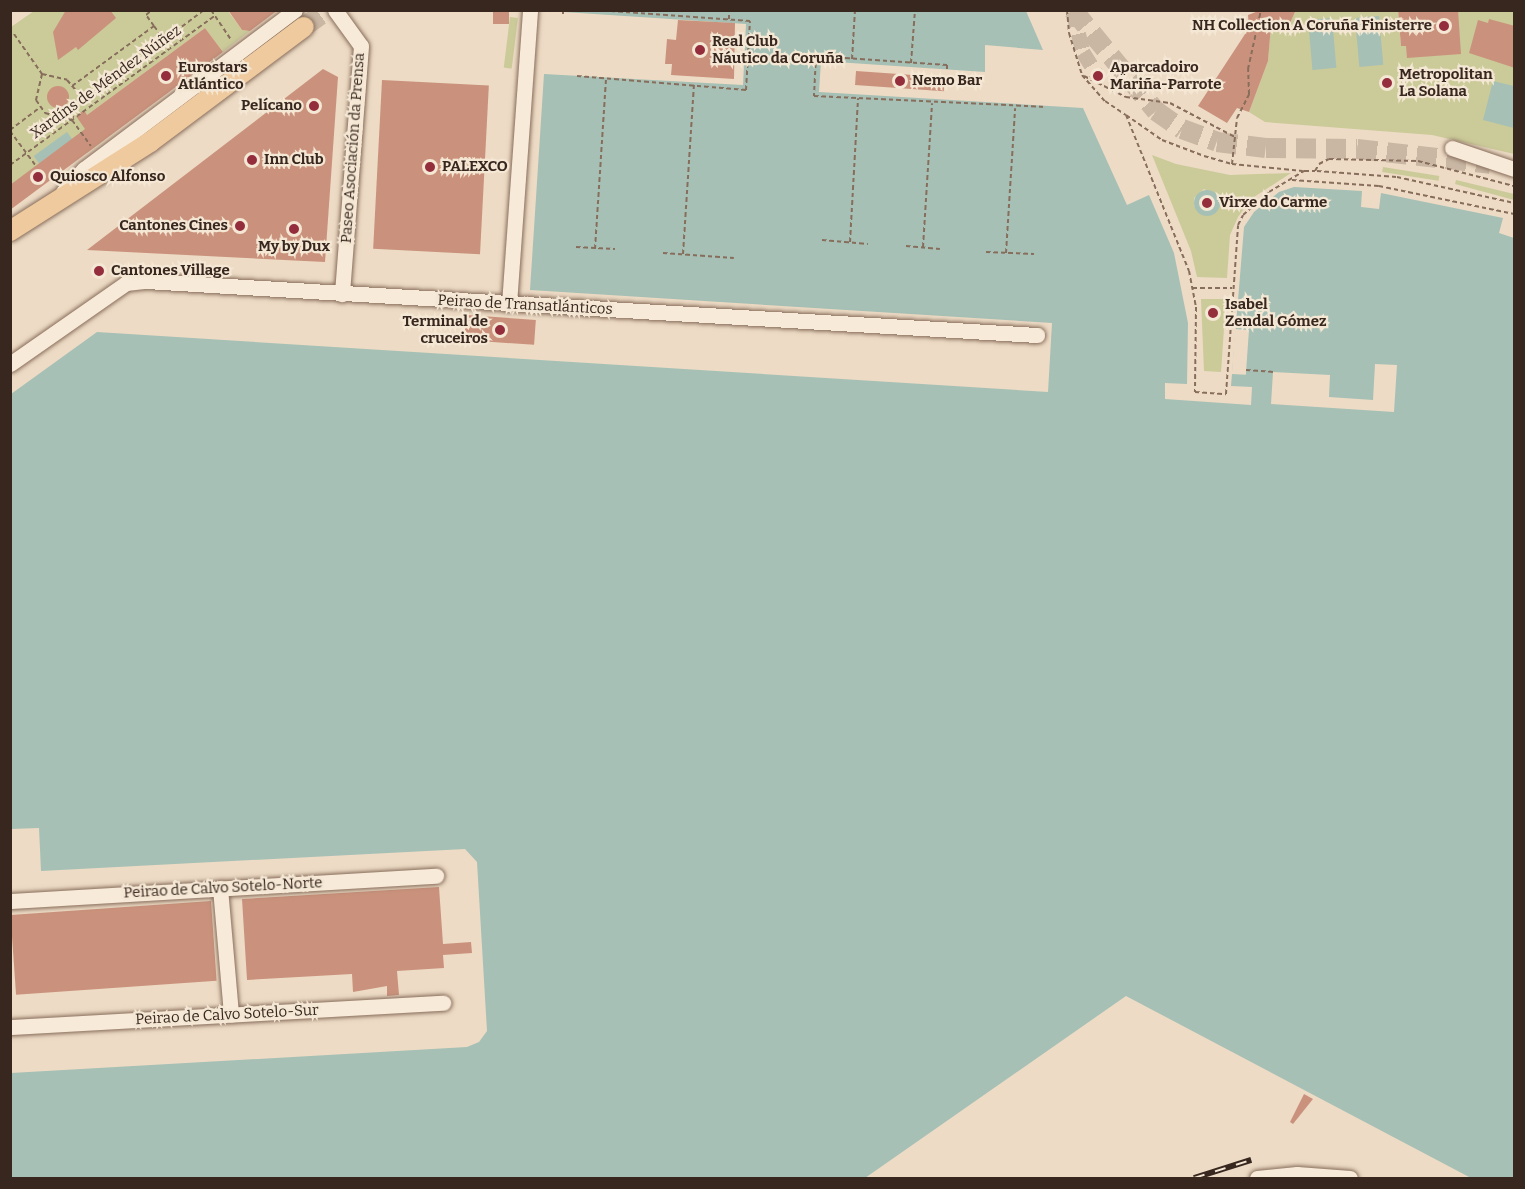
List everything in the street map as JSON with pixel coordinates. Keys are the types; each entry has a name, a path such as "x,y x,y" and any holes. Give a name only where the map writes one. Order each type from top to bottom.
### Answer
{"main road":[{"path":"10,231 150,142 300,19"}],"street":[{"name":"Paseo Asociación da Prensa","path":"334,10 361,46 342,294"},
{"path":"509,304 530,10"},
{"path":"1452,148 1515,169"},
{"name":"Peirao de Transatlánticos","path":"10,364 126,283 171,282 1037,335"},
{"name":"Peirao de Calvo Sotelo-Norte","path":"10,902 436,876"},
{"path":"220,888 231,1015"},
{"name":"Peirao de Calvo Sotelo-Sur","path":"10,1027 443,1003"},
{"path":"1257,1179 1297,1174 1350,1179"}],"path":[{"path":"152,10 146,15 164,40 204,10"},
{"path":"211,10 234,44"},
{"path":"577,76 746,90 750,21 655,12 596,10"},
{"path":"729,10 729,19"},
{"path":"852,59 855,10"},
{"path":"911,63 915,10"},
{"path":"1067,10 1069,33 1082,75 1105,101 1162,140 1232,164 1397,177 1515,203"},
{"path":"1232,164 1238,118 1249,94 1248,69 1261,10"},
{"name":"Xardíns de Méndez Núñez","path":"10,165 214,16"},
{"path":"72,86 154,26"},
{"path":"14,34 42,74 67,80 79,94 72,120"},
{"path":"947,69 947,65 816,56 814,96 1015,108 1046,107"},
{"path":"42,74 36,100 45,113 72,120 94,151"},
{"path":"1082,75 1126,97 1170,104 1235,137"},
{"path":"596,249 606,80"},
{"path":"683,254 694,85"},
{"path":"850,242 858,98"},
{"path":"923,247 932,103"},
{"path":"36,166 10,130 41,107"},
{"path":"1006,253 1015,108"},
{"path":"1126,116 1171,219 1192,288 1196,307 1195,392 1226,394 1236,241 1243,215 1269,192 1304,171"},
{"path":"1315,171 1319,164 1329,159 1418,161 1515,186"},
{"path":"1292,180 1379,186 1515,214"},
{"path":"822,240 868,244"},
{"path":"906,246 940,249"},
{"path":"576,248 615,249"},
{"path":"663,252 734,258"},
{"path":"986,252 1034,255"},
{"path":"1192,288 1232,288"},
{"path":"1246,370 1273,372"}],"shaded area":[{"path":"34,11 228,11 242,30 250,31 223,52 205,28 87,115 105,140 87,153 75,137 11,185 11,27"},
{"path":"549,11 1026,11 1043,50 985,45 985,72 821,61 819,92 1083,108 1127,205 1149,195 1174,253 1188,323 1187,384 1165,383 1165,399 1251,405 1252,387 1231,386 1244,227 1254,212 1279,192 1294,187 1362,191 1361,207 1379,209 1381,193 1503,218 1499,233 1514,238 1514,1178 1471,1178 1126,996 865,1178 11,1178 11,1073 467,1047 479,1042 487,1031 477,862 465,849 41,871 39,828 11,829 11,394 97,332 1048,392 1052,323 530,290 544,74 743,85 746,24"},
{"name":"Metropolitan La Solana","path":"1296,11 1398,11 1401,46 1458,11 1514,11 1514,154 1432,135 1265,122 1249,112 1268,61 1271,26 1288,25"},
{"path":"1379,16 1383,65 1359,67 1355,18"},
{"path":"510,17 518,18 512,69 504,68"},
{"path":"1332,18 1336,68 1312,70 1308,20"},
{"path":"1493,81 1514,86 1514,128 1483,120"},
{"path":"67,132 72,139 39,163 34,156"},
{"path":"1152,155 1176,164 1230,175 1291,173 1251,199 1238,217 1230,235 1227,278 1197,277 1191,251","holes":["1204,189 1219,197 1194,207 1194,198"]},
{"path":"1383,167 1439,176 1439,181 1382,172"},
{"path":"1456,180 1514,194 1514,200 1455,184"},
{"path":"1207,190 1217,193 1220,203 1217,213 1207,216 1197,213 1194,203 1197,193"},
{"path":"1201,299 1226,299 1221,372 1204,371"}],"pier":[{"path":"1235,329 1249,330 1246,375 1232,374"},
{"path":"1375,364 1397,365 1394,412 1271,404 1273,372 1330,375 1329,397 1373,400"}],"building":[{"path":"66,10 110,10 116,18 78,50 76,47 58,60 53,32"},
{"path":"228,10 278,10 250,31 242,30"},
{"path":"493,10 509,10 509,24 493,24"},
{"path":"1261,10 1296,10 1289,25 1271,26 1268,61 1249,112 1237,108 1227,123 1198,106 1249,28 1248,15"},
{"path":"1398,10 1458,10 1461,54 1407,58 1406,46 1401,46"},
{"path":"1489,19 1515,26 1515,68 1469,53 1478,20 1488,23"},
{"name":"Real Club Náutico da Coruña","path":"678,20 735,23 734,79 671,75 672,64 665,64 667,39 676,40"},
{"name":"Eurostars Atlántico","path":"205,28 223,52 10,210 10,185 85,129 76,116 84,110 87,115"},
{"path":"323,69 338,77 325,262 87,250"},
{"path":"856,71 945,77 944,91 855,85"},
{"name":"PALEXCO","path":"382,80 489,86 480,254 373,249"},
{"path":"54,86 62,86 69,93 69,101 62,108 54,108 47,101 47,93"},
{"name":"Terminal de cruceiros","path":"466,315 536,320 534,345 464,340"},
{"path":"439,887 443,944 471,942 472,953 443,955 444,968 397,971 399,995 387,996 387,986 353,992 352,974 247,980 242,899"},
{"path":"211,901 217,981 16,995 10,915"},
{"path":"1304,1094 1313,1099 1293,1124 1290,1122"}],"tunnel":[{"path":"304,27 327,10"},
{"path":"1073,10 1156,111 1182,129 1217,142 1266,148 1357,149 1490,164"},
{"path":"1073,11 1083,52 1098,76"}],"railway":[{"path":"1194,1178 1251,1160"}],"place":[{"name":"NH Collection A Coruña Finisterre","path":"1444,26"},
{"name":"Real Club Náutico da Coruña","path":"700,50"},
{"name":"Eurostars Atlántico","path":"166,76"},
{"name":"Aparcadoiro Mariña-Parrote","path":"1098,76"},
{"name":"Nemo Bar","path":"900,81"},
{"name":"Metropolitan La Solana","path":"1387,83"},
{"name":"Pelícano","path":"314,106"},
{"name":"Inn Club","path":"252,160"},
{"name":"PALEXCO","path":"430,167"},
{"name":"Quiosco Alfonso","path":"38,177"},
{"name":"Virxe do Carme","path":"1207,203"},
{"name":"Cantones Cines","path":"240,226"},
{"name":"My by Dux","path":"294,229"},
{"name":"Cantones Village","path":"99,271"},
{"name":"Isabel Zendal Gómez","path":"1213,313"},
{"name":"Terminal de cruceiros","path":"500,330"}]}
